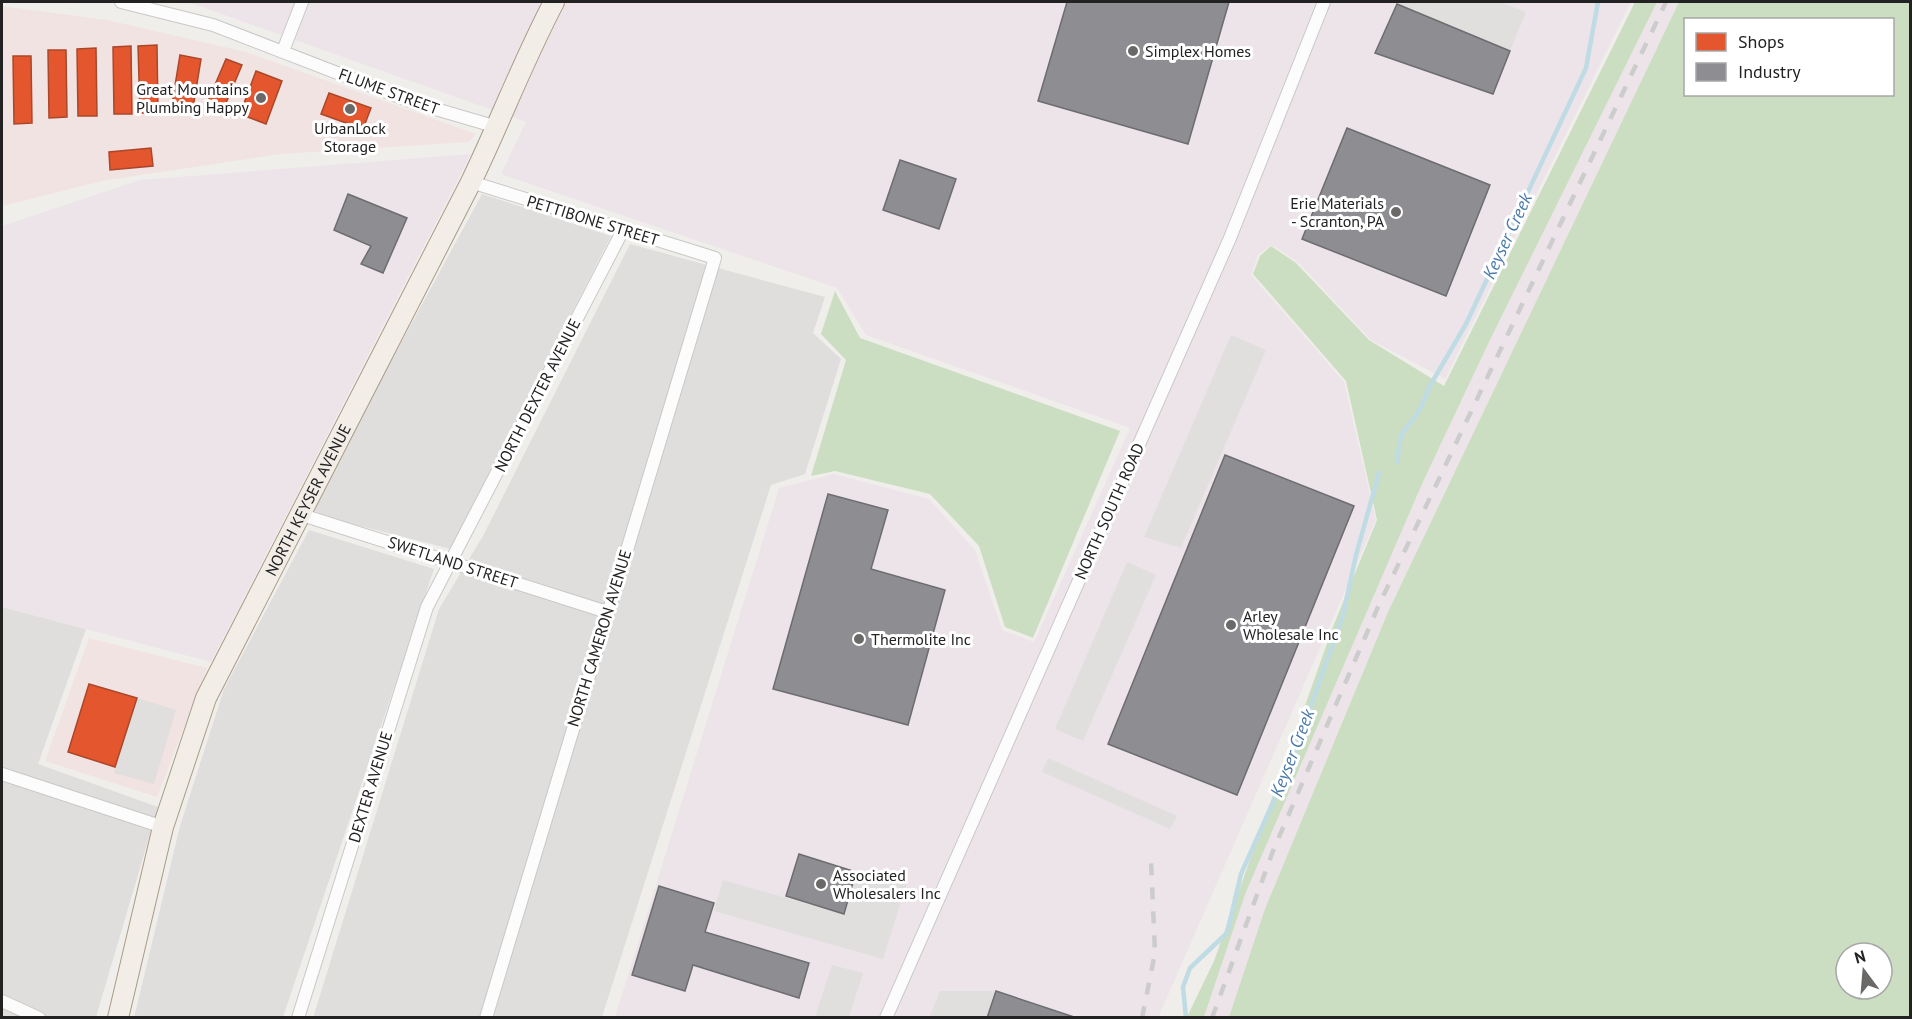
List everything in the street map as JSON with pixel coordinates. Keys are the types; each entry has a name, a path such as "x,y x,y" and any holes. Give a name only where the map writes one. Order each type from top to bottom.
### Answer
{"main road":[{"name":"NORTH KEYSER AVENUE","path":"118,1017 163,827 206,698 471,182 497,127 522,64 554,2"}],"street":[{"name":"FLUME STREET","path":"121,2 213,25 415,103 497,127"},
{"path":"283,51 302,2"},
{"name":"NORTH SOUTH ROAD","path":"886,1017 1230,238 1324,2"},
{"name":"PETTIBONE STREET","path":"471,182 715,258"},
{"name":"NORTH DEXTER AVENUE","path":"452,561 623,230"},
{"name":"NORTH CAMERON AVENUE","path":"486,1017 715,258"},
{"name":"SWETLAND STREET","path":"299,514 607,612"},
{"name":"DEXTER AVENUE","path":"298,1017 427,607 452,561"},
{"path":"2,774 163,827"},
{"path":"2,1001 39,1017"}],"shaded area":[{"path":"188,2 1631,2 1445,379 1371,340 1298,262 1271,245 1258,255 1251,275 1344,382 1376,520 1158,1018 615,1017 779,488 834,474 929,499 975,550 1002,630 1034,642 1130,428 866,335 837,288 501,174 526,122"},
{"path":"1398,2 1500,2 1526,12 1510,51 1397,4"},
{"path":"1657,2 1679,2 1388,612 1267,905 1229,1017 1204,1018 1246,892 1422,484 1489,342"},
{"path":"2,6 107,20 246,52 476,134 469,142 281,154 101,181 2,206"},
{"path":"471,154 211,662 2,607 2,226 140,180"},
{"path":"482,194 611,236 451,549 329,518 311,509"},
{"path":"630,244 825,297 813,333 841,359 805,474 771,485 602,1017 313,1018 439,609 483,536"},
{"path":"1231,335 1266,350 1181,548 1144,537"},
{"path":"309,530 434,569 283,1017 134,1018 180,826 224,689"},
{"path":"1127,562 1156,575 1083,741 1055,729"},
{"path":"2,607 86,629 38,764 158,807 96,1017 2,1017"},
{"path":"89,638 207,668 157,797 45,761"},
{"path":"137,698 176,710 154,784 114,773"},
{"path":"1048,758 1177,816 1170,829 1042,772"},
{"path":"856,872 907,883 883,959 714,911 723,880 843,914"},
{"path":"832,965 863,973 849,1017 815,1017"},
{"path":"940,991 996,991 987,1017 929,1018"}],"green space":[{"path":"1635,2 1657,2 1489,342 1422,484 1246,892 1204,1017 1187,1017 1214,961 1334,624 1377,520 1346,381 1253,274 1260,256 1271,246 1296,263 1369,340 1444,386"},
{"path":"1679,2 1910,2 1910,1017 1229,1017 1265,909 1388,612"},
{"path":"835,291 860,338 1120,431 1033,638 1005,627 979,546 930,494 835,471 811,476 846,360 821,334"}],"building: Shops":[{"path":"157,45 158,113 140,113 138,46"},
{"path":"131,46 132,114 114,114 113,47"},
{"path":"96,48 97,116 78,116 77,49"},
{"path":"48,50 66,50 67,117 49,118"},
{"path":"180,55 201,59 193,108 172,104"},
{"path":"13,56 31,56 32,123 14,124"},
{"path":"226,59 242,65 221,115 205,108"},
{"name":"Great Mountains Plumbing Happy","path":"256,71 282,81 266,124 240,114"},
{"path":"329,93 371,108 363,129 321,114"},
{"path":"151,148 153,166 110,170 109,152"},
{"path":"89,684 137,698 115,767 68,752"}],"building: Industry":[{"name":"Simplex Homes","path":"1067,2 1229,2 1188,144 1038,101"},
{"path":"1397,4 1510,51 1493,94 1375,53"},
{"name":"Erie Materials - Scranton, PA","path":"1347,128 1490,185 1446,296 1302,239"},
{"path":"900,160 956,179 939,229 883,210"},
{"path":"348,194 407,218 383,273 361,264 371,246 334,230"},
{"name":"Arley Wholesale Inc","path":"1225,455 1354,506 1237,795 1108,744"},
{"name":"Thermolite Inc","path":"828,494 888,510 871,569 945,590 908,725 773,689"},
{"name":"Associated Wholesalers Inc","path":"799,854 856,872 844,914 786,896"},
{"path":"659,886 714,903 705,932 809,963 799,998 693,965 685,991 632,975"},
{"path":"996,991 1077,1018 987,1018"}],"waterway":[{"name":"Keyser Creek","path":"1397,462 1401,435 1419,411 1431,384 1466,324 1586,68 1598,2"},
{"name":"Keyser Creek","path":"1186,1018 1183,987 1190,968 1227,933 1241,874 1291,762 1343,615 1356,555 1379,473"}],"railway":[{"path":"1212,1018 1273,851 1378,607 1666,2"},
{"path":"1142,1018 1155,953 1151,860"}],"place":[{"name":"Simplex Homes","path":"1133,51"},
{"name":"Great Mountains Plumbing Happy","path":"261,98"},
{"name":"UrbanLock Storage","path":"350,109"},
{"name":"Erie Materials - Scranton, PA","path":"1396,212"},
{"name":"Arley Wholesale Inc","path":"1231,625"},
{"name":"Thermolite Inc","path":"859,639"},
{"name":"Associated Wholesalers Inc","path":"821,884"}]}
